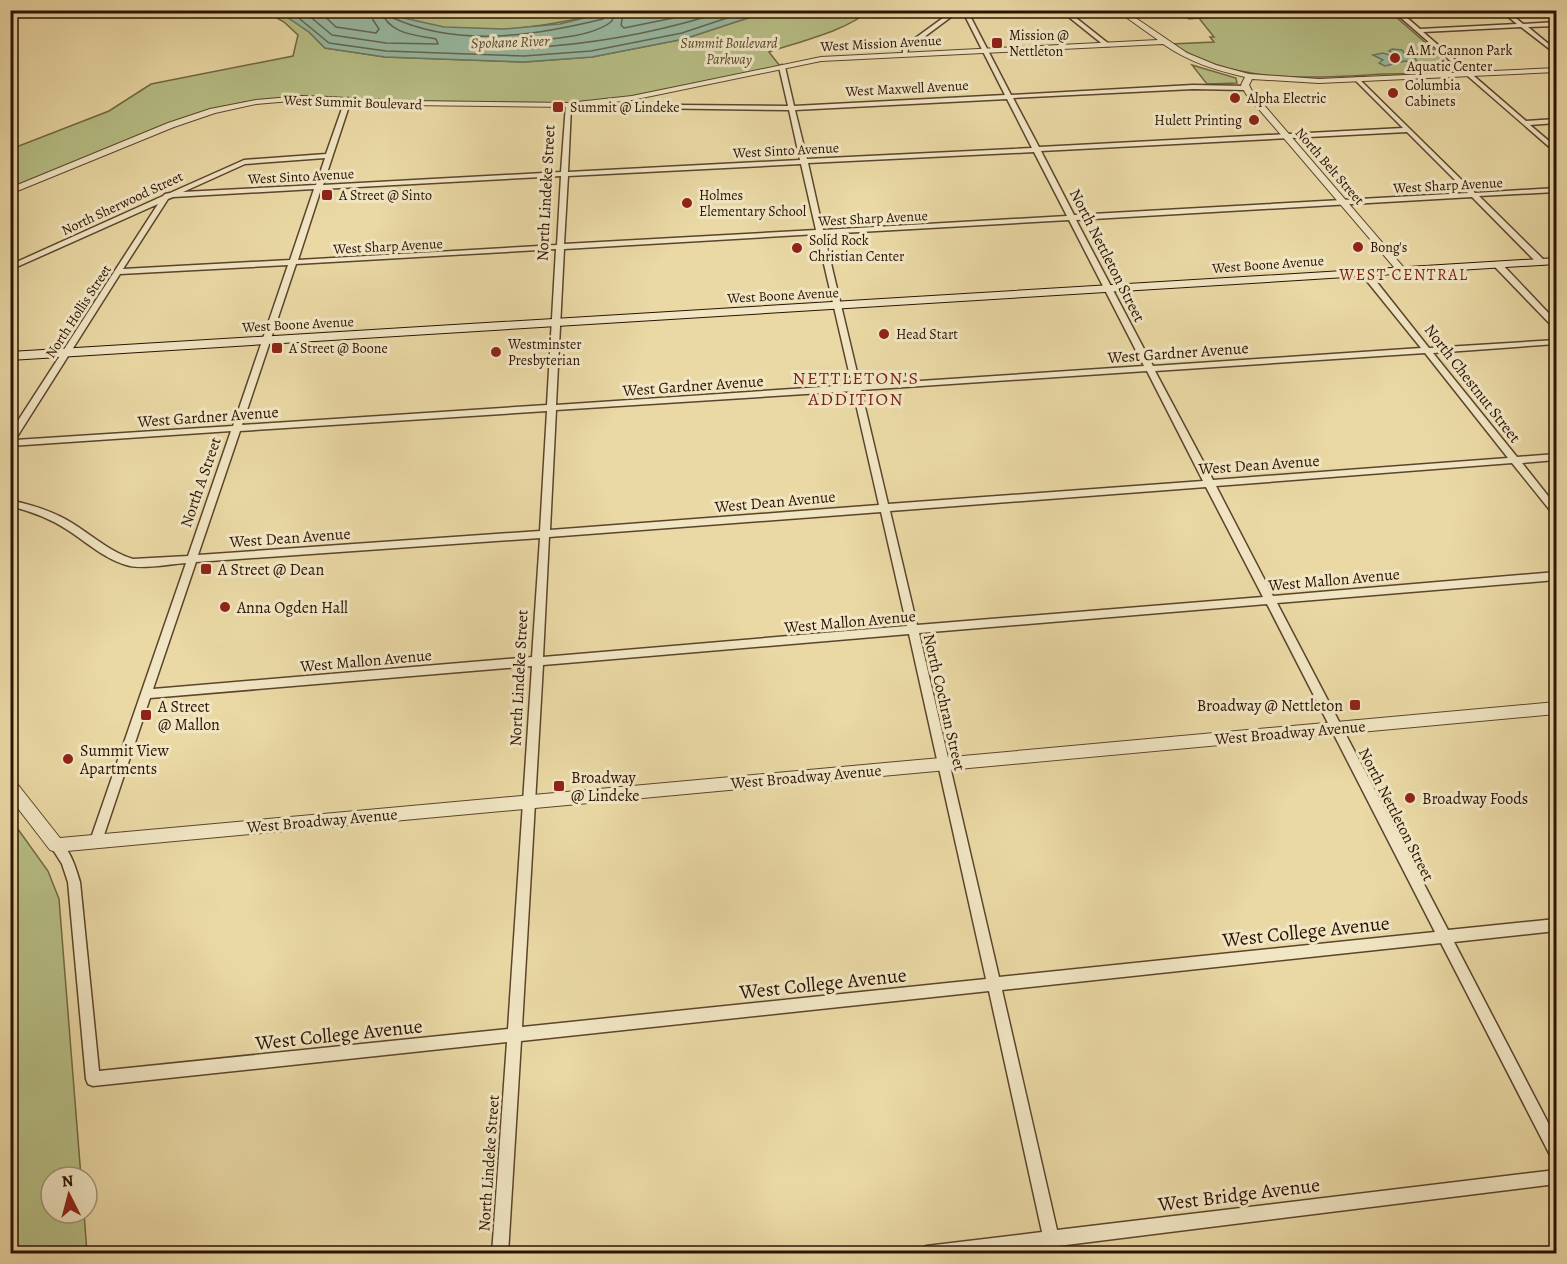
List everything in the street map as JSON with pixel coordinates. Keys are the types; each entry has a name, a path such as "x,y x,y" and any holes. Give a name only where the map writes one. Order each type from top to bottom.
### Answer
{"main road":[{"name":"West Boone Avenue","path":"10,356 1557,261"}],"street":[{"path":"905,54 905,48 942,22 952,10"},
{"name":"North Nettleton Street","path":"964,10 1557,1152"},
{"path":"1062,10 1107,45"},
{"path":"1119,10 1163,42 1200,62 1249,76 1301,80 1357,80 1557,70"},
{"path":"1189,16 1321,10"},
{"path":"1394,10 1557,150"},
{"path":"1502,10 1557,52"},
{"path":"1418,31 1557,24"},
{"name":"West Mission Avenue","path":"568,105 632,98 829,58 1163,42"},
{"name":"North Cochran Street","path":"782,67 944,764 992,985 1051,1238"},
{"path":"1246,88 1249,76"},
{"path":"1357,80 1541,262"},
{"name":"West Maxwell Avenue","path":"568,105 792,108 1193,87 1246,88"},
{"name":"North Belt Street","path":"1246,88 1402,271"},
{"name":"West Summit Boulevard","path":"10,191 171,125 213,111 277,100 348,100 405,104 568,105"},
{"name":"North A Street","path":"96,841 348,100"},
{"name":"North Lindeke Street","path":"500,1254 538,661 568,105"},
{"path":"1525,123 1557,121"},
{"name":"West Sinto Avenue","path":"167,195 1407,130"},
{"name":"North Sherwood Street","path":"10,268 244,162 328,156"},
{"name":"West Sharp Avenue","path":"118,272 1557,190"},
{"name":"North Hollis Street","path":"10,442 167,195"},
{"path":"1498,265 1557,326"},
{"name":"North Chestnut Street","path":"1365,273 1557,512"},
{"name":"West Gardner Avenue","path":"10,442 236,430 1557,342"},
{"name":"West Dean Avenue","path":"10,503 68,524 115,559 133,563 1557,457"},
{"name":"West Mallon Avenue","path":"146,694 1557,576"},
{"name":"West Broadway Avenue","path":"56,845 1557,708"},
{"path":"10,786 56,845"},
{"name":"West College Avenue","path":"56,845 68,862 74,882 93,1079 1557,924"},
{"name":"West Bridge Avenue","path":"926,1254 1557,1177"}],"green space":[{"name":"Summit Boulevard Parkway","path":"265,11 279,11 309,32 325,48 385,57 524,62 592,57 684,39 769,11 868,11 835,30 769,52 780,66 622,98 569,103 396,101 318,96 245,102 180,119 11,188 11,149 109,111 151,84 293,56 298,35 284,22"},
{"path":"390,11 612,11 559,23 500,30 470,30 441,28 414,21"},
{"path":"1389,11 1457,70 1329,77 1274,76 1221,67 1172,44 1214,42 1210,37 1214,37 1198,17"},
{"path":"1192,65 1236,78 1237,83 1207,84"},
{"path":"10,818 48,871 59,899 80,1165 39,1165 39,1225 85,1225 87,1253 11,1253"}],"water":[{"name":"Spokane River","path":"278,11 390,11 404,18 444,27 504,29 560,24 612,11 769,11 684,39 592,57 524,62 385,57 325,48 309,32"},
{"path":"1402,50 1406,55 1413,55 1418,63 1405,61 1385,66 1379,63 1383,60 1373,55 1383,53 1398,58 1389,51"}],"place":[{"name":"Mission @ Nettleton","path":"997,43"},
{"name":"A.M. Cannon Park Aquatic Center","path":"1395,58"},
{"name":"Columbia Cabinets","path":"1393,93"},
{"name":"Alpha Electric","path":"1235,98"},
{"name":"Summit @ Lindeke","path":"558,107"},
{"name":"Hulett Printing","path":"1254,120"},
{"name":"A Street @ Sinto","path":"327,195"},
{"name":"Holmes Elementary School","path":"687,203"},
{"name":"Bong's","path":"1358,247"},
{"name":"Solid Rock Christian Center","path":"797,248"},
{"name":"Head Start","path":"884,334"},
{"name":"A Street @ Boone","path":"277,348"},
{"name":"Westminster Presbyterian","path":"496,352"},
{"name":"A Street @ Dean","path":"206,569"},
{"name":"Anna Ogden Hall","path":"225,607"},
{"name":"Broadway @ Nettleton","path":"1355,705"},
{"name":"A Street @ Mallon","path":"146,715"},
{"name":"Summit View Apartments","path":"68,759"},
{"name":"Broadway @ Lindeke","path":"559,786"},
{"name":"Broadway Foods","path":"1410,798"}],"district":[{"name":"WEST CENTRAL","path":"1404,274"},
{"name":"NETTLETON'S ADDITION","path":"856,388"}]}
